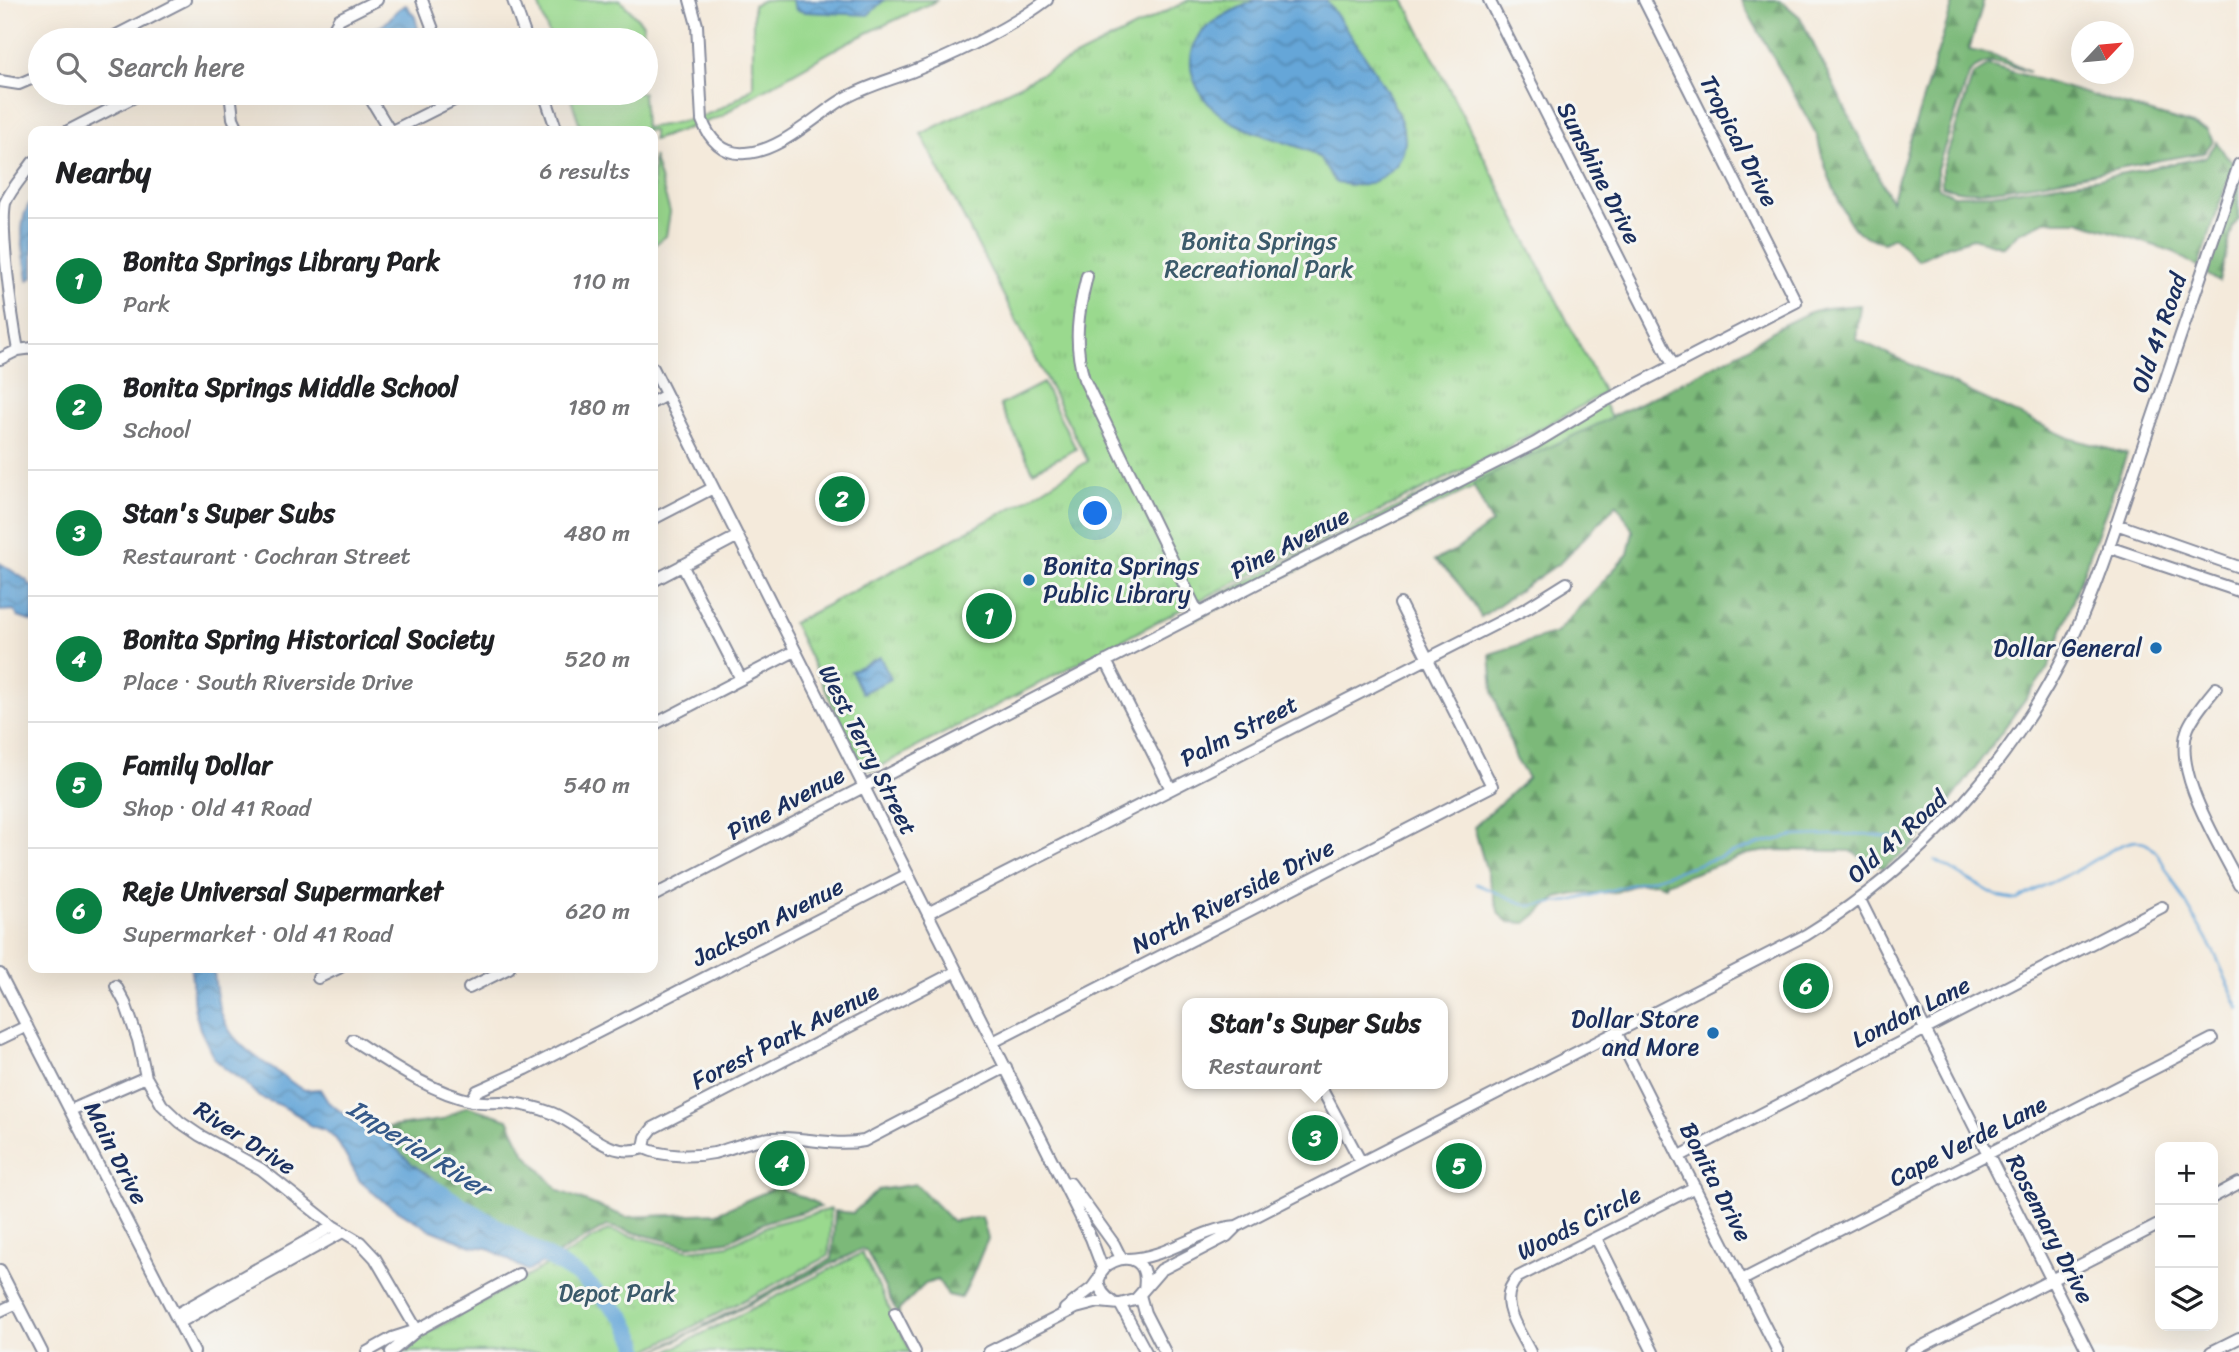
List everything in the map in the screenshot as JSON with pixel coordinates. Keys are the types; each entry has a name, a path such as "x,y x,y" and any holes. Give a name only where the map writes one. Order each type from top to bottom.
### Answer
{"street":[{"path":"130,28 185,0"},
{"path":"334,28 340,19 377,0"},
{"path":"422,0 432,28"},
{"path":"513,0 523,28"},
{"path":"690,0 697,25 702,120 706,130 719,146 741,154 764,149 859,91 931,63 1010,24 1047,0"},
{"name":"Sunshine Drive","path":"1489,0 1673,365"},
{"name":"Tropical Drive","path":"1644,0 1796,302"},
{"path":"0,81 19,84 28,80"},
{"path":"78,126 119,105"},
{"path":"231,105 237,126"},
{"path":"375,105 388,126"},
{"path":"400,126 439,105"},
{"path":"548,105 555,126"},
{"name":"Old 41 Road","path":"1142,1292 1161,1269 1227,1236 1237,1226 1770,955 1806,934 1860,900 1912,857 1954,816 2003,753 2044,692 2066,652 2087,604 2239,164"},
{"path":"18,350 9,303 1,217 5,202 28,169"},
{"path":"1087,276 1076,337 1084,379 1198,613"},
{"name":"Pine Avenue","path":"658,893 1198,613 1535,443 1601,403 1796,302"},
{"path":"0,359 18,350 28,349"},
{"name":"West Terry Street","path":"658,378 1091,1238 1102,1273"},
{"path":"658,400 667,395"},
{"path":"658,516 713,488"},
{"path":"2116,524 2239,567"},
{"path":"658,577 738,536"},
{"path":"2108,547 2239,591"},
{"path":"682,565 741,679"},
{"name":"Palm Street","path":"928,913 1527,608 1567,583"},
{"path":"1400,604 1428,659"},
{"path":"658,722 795,651"},
{"name":"North Riverside Drive","path":"993,1042 1492,786 1428,659"},
{"path":"1106,661 1171,789"},
{"path":"2216,688 2189,726 2185,761 2194,793 2239,884"},
{"name":"Jackson Avenue","path":"471,1101 477,1091 908,874"},
{"name":"Rosemary Drive","path":"1860,900 2088,1352"},
{"name":"London Lane","path":"1680,1156 2162,907"},
{"name":"Forest Park Avenue","path":"644,1148 646,1137 653,1128 957,971"},
{"path":"318,978 328,973"},
{"path":"469,988 499,973"},
{"name":"Main Drive","path":"0,974 194,1352"},
{"name":"River Drive","path":"116,986 138,1040 146,1077 170,1114 209,1141 261,1169 338,1229 360,1242 375,1258 417,1330"},
{"path":"0,1039 27,1026"},
{"name":"Bonita Drive","path":"1616,1032 1778,1352"},
{"path":"353,1040 422,1081 471,1101 501,1102 554,1114 613,1149 634,1151 644,1148 653,1152 702,1154 768,1138 841,1144 864,1141 1006,1067"},
{"name":"Cape Verde Lane","path":"1742,1280 2212,1040"},
{"path":"71,1110 146,1077"},
{"path":"497,1083 501,1102"},
{"path":"1323,1089 1361,1162"},
{"name":"West Terry Street","path":"1047,1150 1125,1259"},
{"path":"2218,1194 2239,1183"},
{"name":"Woods Circle","path":"1530,1352 1508,1306 1507,1295 1518,1277 1695,1187"},
{"name":"Old 41 Road","path":"1125,1259 1147,1258 1220,1227 1237,1226"},
{"path":"1911,1352 2155,1227"},
{"path":"177,1319 338,1229"},
{"path":"1596,1238 1653,1352"},
{"path":"1040,1327 1092,1288 1114,1260 1125,1259 1140,1268 1144,1274 1142,1292 1145,1312 1165,1352"},
{"path":"0,1270 42,1352"},
{"path":"1102,1273 1102,1292 1117,1303 1146,1352"},
{"path":"367,1352 392,1338 417,1330 519,1274"},
{"path":"989,1352 1076,1308 1100,1302 1128,1303 1142,1292"},
{"path":"0,1311 17,1303"},
{"path":"895,1313 915,1352"},
{"path":"391,1352 417,1330"},
{"path":"2211,1352 2239,1338"}],"green space":[{"path":"537,0 620,0 643,24 643,28 547,28"},
{"path":"764,0 938,0 848,42 737,105 723,116 658,138 657,126 702,116 727,105 753,87 753,5"},
{"name":"Bonita Springs Recreational Park","path":"1189,0 1404,0 1604,393 1497,453 1184,608 873,770 864,769 793,623 1021,503 1088,461 921,134"},
{"path":"1741,0 1780,0 1800,17 1891,201 1954,0 1984,0 1969,50 1994,55 2029,72 1992,62 1970,72 1937,169 1938,188 1954,195 1992,194 2099,178 2206,157 2217,142 2226,156 2234,162 2198,268 2174,252 2079,221 2045,221 2018,233 2004,247 1973,238 1947,246 1918,260 1894,237 1883,242 1861,234 1852,225 1839,202 1818,137"},
{"path":"1989,65 2196,126 2207,130 2213,141 2204,153 2033,184 1976,191 1942,186 1942,170 1973,75"},
{"path":"573,105 644,105 645,126 580,126"},
{"path":"658,172 670,212 666,236 658,242"},
{"path":"2239,180 2239,217 2233,226 2219,282 2207,274"},
{"path":"1860,305 1856,339 2069,438 2127,454 2048,668 1951,801 1914,845 1883,868 1850,851 1775,850 1748,854 1666,883 1665,886 1655,883 1637,884 1616,892 1557,898 1526,923 1508,922 1499,914 1474,827 1528,778 1516,759 1493,692 1490,654 1556,633 1628,554 1633,531 1617,504 1561,562 1481,617 1461,587 1435,560 1456,550 1492,523 1472,483 1659,394 1810,312"},
{"path":"1043,383 1076,449 1033,471 1000,405"},
{"path":"1602,399 1611,418 1473,483 1474,487 1196,619 1191,609 1499,457"},
{"path":"467,1106 508,1119 524,1152 559,1191 626,1217 717,1213 777,1187 813,1201 820,1207 768,1221 728,1241 689,1246 607,1226 551,1258 523,1245 511,1232 484,1229 474,1218 460,1212 450,1202 438,1182 412,1164 375,1129 442,1120"},
{"path":"916,1184 952,1221 982,1217 988,1239 961,1298 948,1295 938,1280 925,1284 899,1310 899,1317 867,1252 862,1249 653,1352 832,1259 835,1211 853,1213 878,1190"},
{"name":"Depot Park","path":"831,1209 829,1256 644,1352 405,1352 423,1336 608,1230 689,1250 729,1245 769,1225"},
{"path":"862,1253 911,1352 666,1352"}],"water":[{"path":"792,0 884,0 868,15 805,12 796,10"},
{"path":"1255,0 1326,0 1374,70 1403,128 1403,154 1391,170 1365,185 1336,183 1320,158 1309,151 1238,125 1212,107 1202,95 1191,68 1197,39 1213,22"},
{"path":"406,5 415,17 418,28 376,28 386,23"},
{"path":"28,206 28,280 22,227"},
{"path":"0,563 28,582 28,620 18,617 14,610 0,611"},
{"path":"880,657 891,679 862,693 851,671"},
{"path":"191,973 214,973 221,1013 237,1041 249,1052 298,1087 305,1090 320,1089 328,1102 352,1120 373,1127 412,1164 437,1182 460,1212 474,1218 484,1229 505,1227 521,1244 551,1258 528,1271 488,1248 472,1246 429,1229 383,1201 360,1181 336,1139 280,1105 259,1097 214,1058 200,1029 194,1007"}],"waterway":[{"path":"1476,884 1529,906 1571,901 1793,836 1865,834 1897,838"},
{"path":"1935,860 1999,897 2017,900 2124,844 2145,842 2159,856 2216,956 2239,1009"},
{"name":"Imperial River","path":"429,1185 582,1278 624,1318 638,1352"}],"place":[{"name":"Bonita Springs Middle School","path":"842,499"},
{"name":"Bonita Springs Public Library","path":"1029,580"},
{"name":"Bonita Springs Library Park","path":"989,616"},
{"name":"Dollar General","path":"2156,648"},
{"name":"Reje Universal Supermarket","path":"1806,986"},
{"name":"Dollar Store and More","path":"1713,1033"},
{"name":"Stan's Super Subs","path":"1315,1138"},
{"name":"Bonita Spring Historical Society","path":"782,1163"},
{"name":"Family Dollar","path":"1459,1166"}]}
